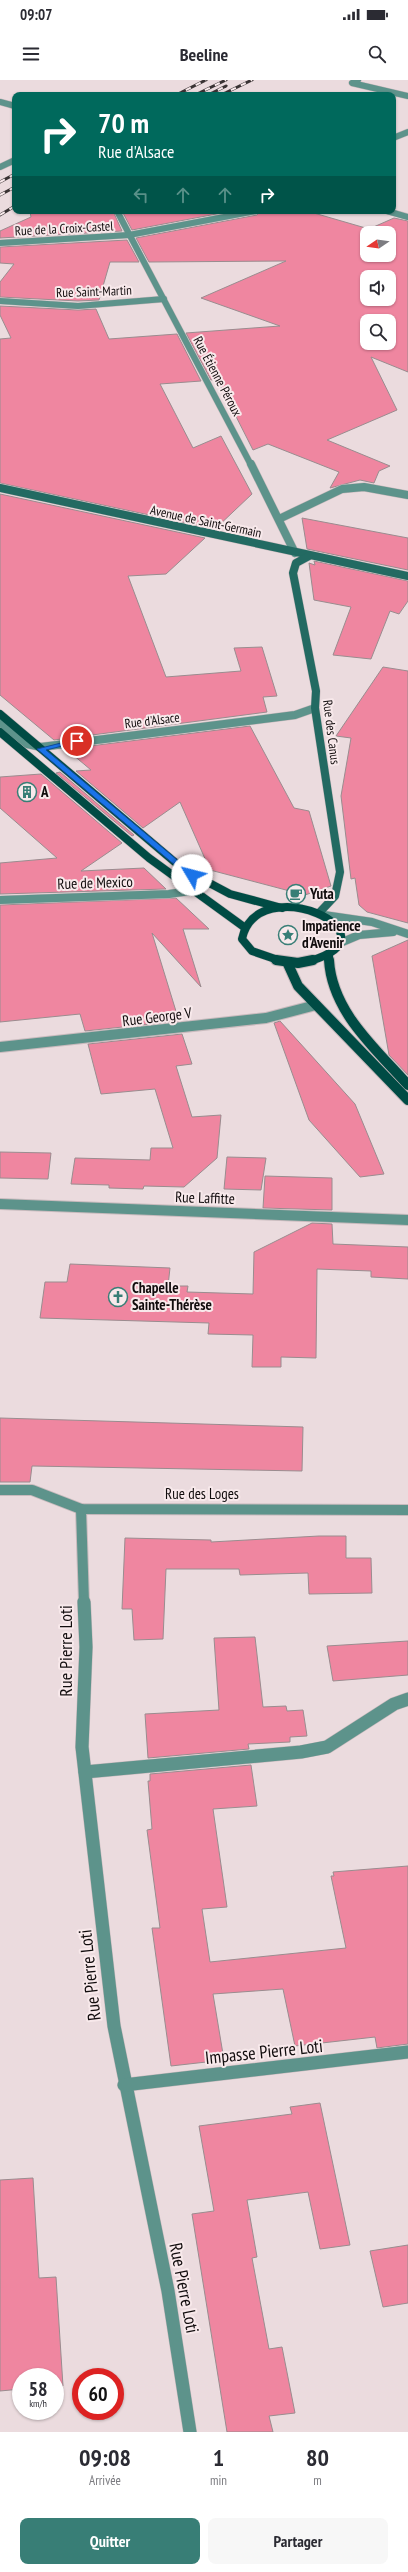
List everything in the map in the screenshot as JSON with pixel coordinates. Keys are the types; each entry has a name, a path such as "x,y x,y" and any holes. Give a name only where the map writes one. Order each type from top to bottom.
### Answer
{"main road":[{"name":"Avenue de Saint-Germain","path":"0,488 295,553 408,576"},
{"name":"Rue des Canus","path":"309,556 296,563 293,573 316,691 315,708 340,872 335,896 322,914"},
{"path":"0,714 183,869 210,888 260,905 282,908 322,914 336,923 341,932 340,943 329,954 310,961 287,962 266,958 250,950 242,939 244,927 252,918 265,911 282,908"},
{"path":"0,732 190,891 244,927"},
{"path":"329,954 328,971 337,998 349,1016 408,1085"},
{"path":"287,962 298,986 408,1100"}],"street":[{"path":"358,80 352,83 391,92"},
{"path":"396,93 408,96"},
{"path":"0,102 12,105"},
{"path":"396,137 408,132"},
{"path":"0,168 12,162"},
{"name":"Rue Étienne Péroux","path":"118,214 295,553"},
{"name":"Rue de la Croix-Castel","path":"0,242 128,235 240,214"},
{"path":"396,214 408,217"},
{"name":"Rue Saint-Martin","path":"0,301 78,306 164,299"},
{"path":"278,519 342,489 364,487 408,495"},
{"name":"Rue d'Alsace","path":"41,749 61,743 295,715 315,708"},
{"path":"0,722 27,744 41,749"},
{"name":"Rue de Mexico","path":"0,900 170,894 190,891"},
{"path":"322,914 372,922 404,933"},
{"path":"340,943 350,937 373,933 404,933"},
{"name":"Rue George V","path":"0,1047 266,1018 316,1005"},
{"name":"Rue Laffitte","path":"0,1204 408,1220"},
{"name":"Rue des Loges","path":"0,1490 32,1490 81,1509 408,1510"},
{"name":"Rue Pierre Loti","path":"81,1509 86,1647 82,1747 114,2026 124,2085 168,2291 190,2432"},
{"path":"85,1772 300,1752 327,1747 388,1708 408,1699"},
{"name":"Impasse Pierre Loti","path":"124,2085 408,2052"}],"building":[{"path":"30,214 114,214 122,231 0,238 0,231 31,217"},
{"path":"124,214 216,214 132,230"},
{"path":"258,214 317,214 360,226 360,262 396,262 396,226 376,226 394,218 408,221 408,372 371,357 397,410 327,440 390,466 379,471 374,483 360,480 330,488 339,472 268,444 253,450 217,379 211,380 186,333 280,326 201,298 286,261 149,262 136,238"},
{"path":"127,240 139,262 110,262 99,300 78,301 0,297 0,282 14,264 0,263 0,247"},
{"path":"0,306 78,310 96,309 109,339 177,334 201,381 160,384 193,448 221,436 252,494 215,529 0,483 0,339 11,338 0,315"},
{"path":"0,494 205,538 166,574 128,576 166,677 241,671 234,648 262,647 277,696 263,697 267,712 54,740 0,695"},
{"path":"302,518 408,538 408,570 307,549"},
{"path":"314,561 408,581 408,601 399,614 390,611 371,659 333,655 351,607 314,600 309,563 315,565"},
{"path":"383,667 408,671 408,923 367,912 359,905 355,878 351,879 341,796 351,738 336,736"},
{"path":"250,726 294,808 309,811 331,886 305,895 210,870 180,802 143,828 76,771 91,770 66,749"},
{"path":"60,772 134,835 132,836 56,773"},
{"path":"41,774 122,843 81,871 144,868 166,889 0,894 0,863 57,858 0,808 0,777"},
{"path":"176,898 209,929 183,929 201,987 152,933 179,1021 85,1031 80,1014 0,1022 0,905"},
{"path":"408,940 408,1075 389,1055 372,956"},
{"path":"280,1021 355,1104 384,1174 360,1177 309,1120 274,1023"},
{"path":"182,1034 192,1064 176,1066 192,1117 221,1115 217,1158 184,1187 144,1186 143,1189 109,1188 109,1185 71,1184 75,1158 150,1160 151,1148 173,1148 155,1089 101,1094 88,1044"},
{"path":"0,1152 51,1153 48,1179 0,1178"},
{"path":"227,1157 266,1158 261,1190 224,1189"},
{"path":"265,1176 332,1178 332,1210 263,1208"},
{"path":"312,1223 332,1224 333,1244 408,1247 408,1279 371,1277 371,1271 317,1269 316,1358 281,1357 281,1367 252,1367 253,1335 208,1334 209,1323 40,1318 45,1282 67,1282 70,1264 170,1268 168,1286 188,1286 187,1292 253,1294 254,1252"},
{"path":"0,1418 303,1427 302,1471 32,1466 30,1482 0,1482"},
{"path":"346,1536 346,1558 371,1558 372,1593 309,1594 308,1573 240,1575 239,1569 166,1569 163,1639 134,1640 132,1609 122,1609 125,1538 211,1540 211,1542"},
{"path":"255,1637 263,1707 286,1706 287,1711 303,1710 307,1736 290,1737 290,1742 248,1744 249,1749 148,1758 145,1714 219,1710 214,1638"},
{"path":"408,1641 408,1675 333,1681 327,1646"},
{"path":"251,1765 257,1806 213,1809 227,1907 202,1909 210,1962 346,1948 331,1876 334,1876 333,1872 408,1866 408,2044 377,2048 375,2037 295,2046 283,1989 213,1994 224,2060 171,2066 152,1928 160,1928 147,1830 152,1829 148,1781 150,1781 150,1774"},
{"path":"320,2103 350,2245 320,2249 308,2192 247,2200 257,2257 252,2258 269,2349 282,2347 295,2413 269,2416 273,2432 227,2432 192,2214 214,2211 199,2126 292,2114 290,2107"},
{"path":"33,2178 39,2278 56,2277 62,2368 12,2368 12,2390 0,2391 0,2180"},
{"path":"408,2245 408,2303 383,2307 370,2251"}],"railway":[{"path":"182,92 206,80"},
{"path":"201,92 226,80"},
{"path":"227,92 252,80"},
{"path":"214,92 226,86"},
{"path":"0,182 12,176"},
{"path":"0,195 12,189"},
{"path":"0,215 12,208"}],"place":[{"name":"A","path":"27,792"},
{"name":"Yuta","path":"296,894"},
{"name":"Impatience d'Avenir","path":"288,935"},
{"name":"Chapelle Sainte-Thérèse","path":"118,1297"}],"route":[{"path":"77,741 61,743 41,749 192,875"}]}
